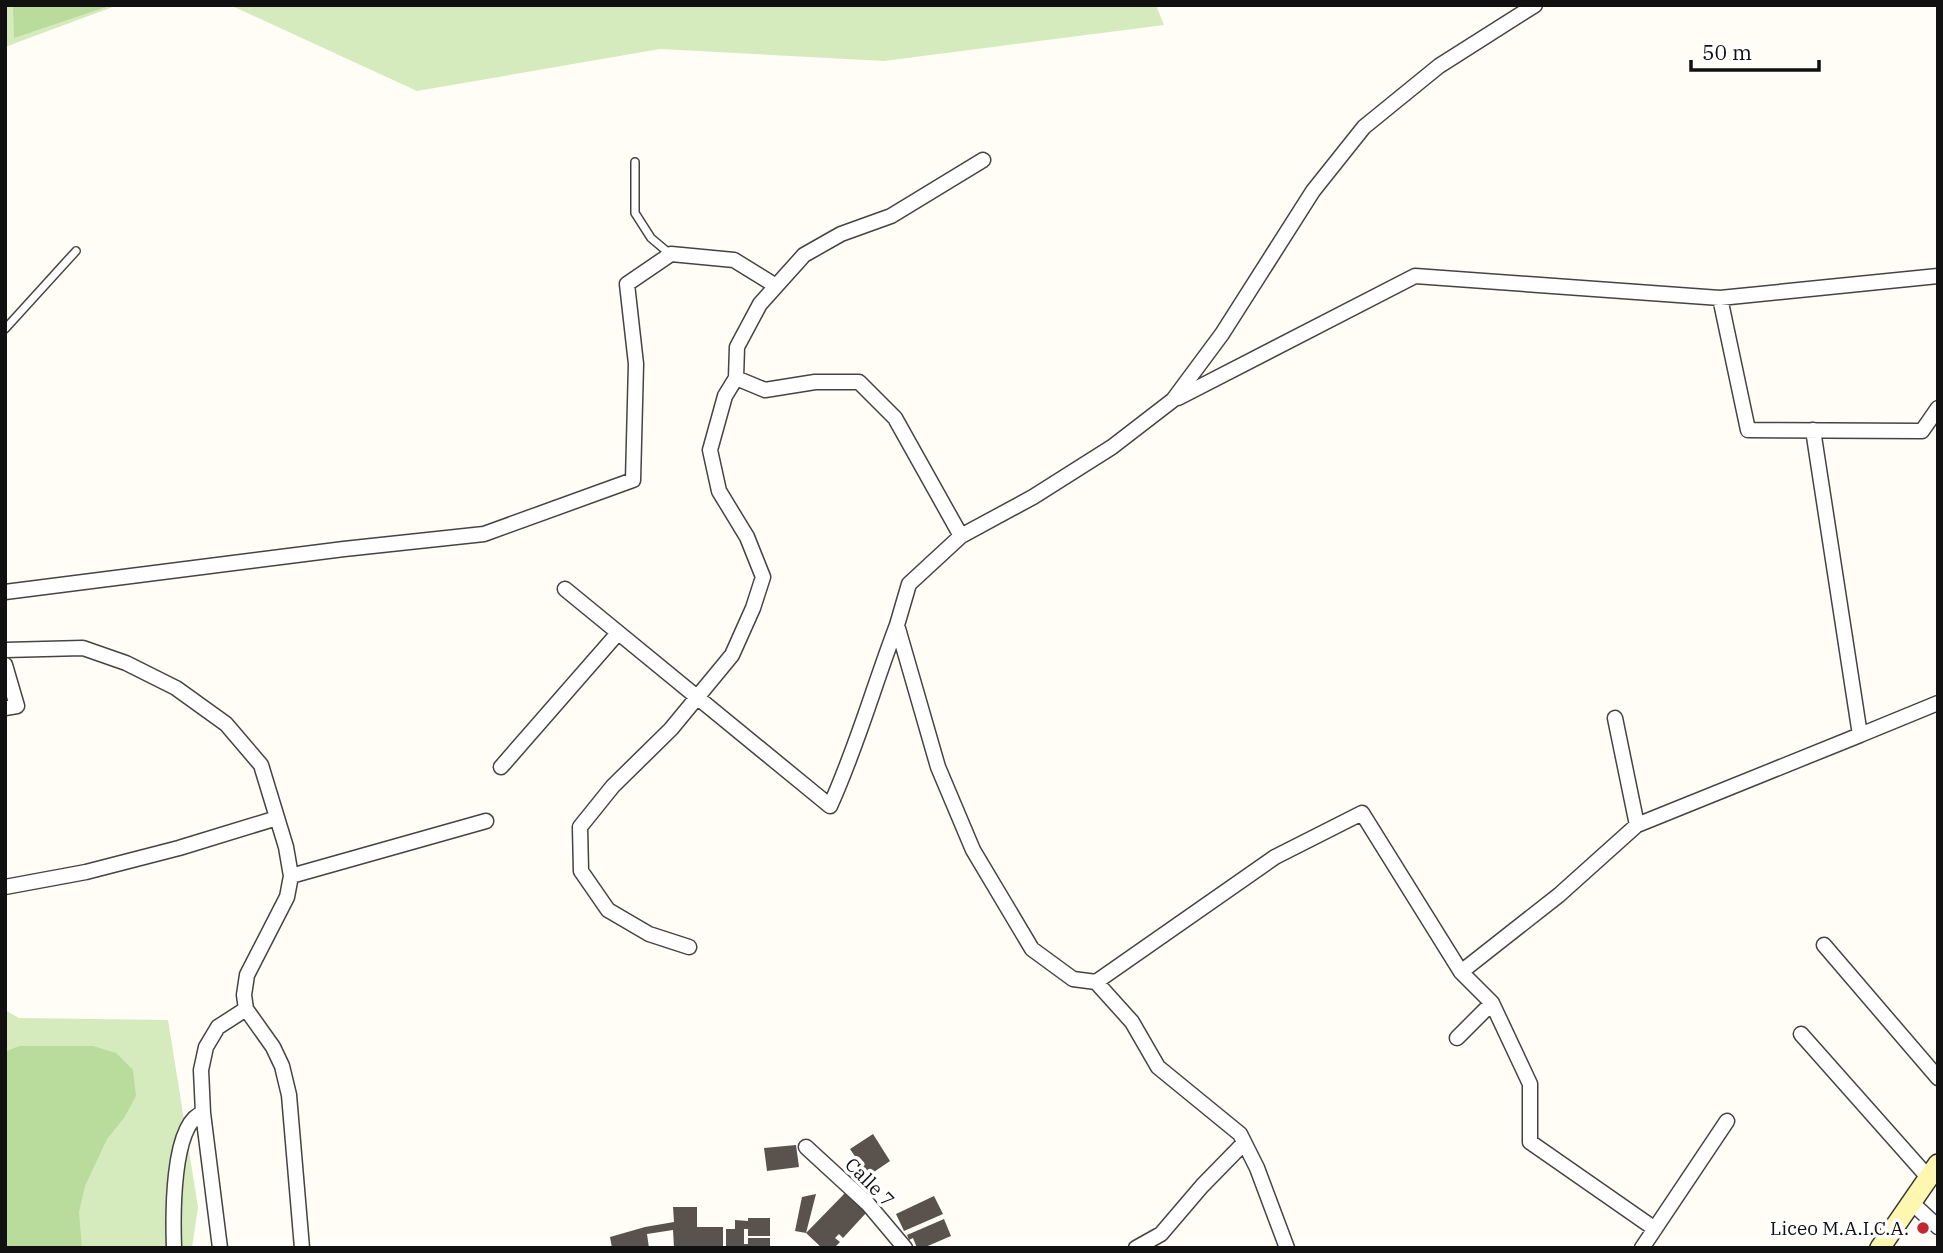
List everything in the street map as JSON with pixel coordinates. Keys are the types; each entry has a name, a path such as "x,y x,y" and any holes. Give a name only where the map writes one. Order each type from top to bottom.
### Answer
{"main road":[{"path":"1880,1248 1933,1170"}],"street":[{"path":"1173,400 1222,334 1313,191 1364,127 1438,66 1535,5"},
{"path":"689,947 649,934 608,910 581,871 580,827 613,786 671,729 732,655 753,608 763,577 747,537 719,491 710,450 725,396 736,378 737,347 760,304 804,256 841,234 891,216 983,160"},
{"path":"5,592 484,534 633,480 636,364 626,284 671,254 734,260 776,286"},
{"path":"565,589 696,699 830,806 847,769 909,584 961,536 1033,497 1101,454 1173,400 1415,276 1720,298 1938,276"},
{"path":"1720,298 1748,430 1922,431 1938,408"},
{"path":"736,378 765,390 815,382 859,382 895,418 961,536"},
{"path":"1813,430 1860,735"},
{"path":"897,625 938,767 973,850 1032,949 1073,979 1096,982 1132,1021 1158,1067 1240,1134 1257,1168 1287,1248"},
{"path":"501,767 618,633"},
{"path":"5,650 83,648 126,663 176,688 226,724 261,765 291,876 287,897 247,975 244,995 246,1009 273,1047 282,1066 289,1095 302,1248"},
{"path":"5,665 16,706 5,708"},
{"path":"1461,972 1559,895 1637,825 1938,703"},
{"path":"1615,718 1637,825"},
{"path":"1096,982 1275,857 1362,813 1461,972 1492,1003 1530,1084 1530,1142 1655,1229"},
{"path":"5,887 100,869 277,818"},
{"path":"291,876 486,821"},
{"path":"1825,945 1938,1078"},
{"path":"1457,1038 1492,1003"},
{"path":"220,1248 203,1113 201,1070 206,1047 218,1027 246,1009"},
{"path":"1801,1034 1933,1170"},
{"path":"174,1248 173,1199 177,1167 191,1121 203,1113"},
{"path":"1642,1248 1727,1121"},
{"path":"1136,1248 1161,1234 1244,1143"},
{"name":"Calle 7","path":"806,1147 868,1204 905,1248"},
{"path":"1911,1202 1938,1227"}],"lane":[{"path":"635,162 635,213 652,238 671,254"},
{"path":"5,329 76,251"}],"green space":[{"path":"5,5 118,5 5,47"},
{"path":"13,5 112,5 14,38"},
{"path":"230,5 1156,5 1164,25 884,61 660,49 417,91"},
{"path":"5,1010 19,1018 168,1020 198,1207 192,1248 5,1248"},
{"path":"19,1046 93,1046 116,1053 133,1070 136,1096 124,1118 107,1139 85,1186 79,1212 82,1248 5,1248 5,1052"}],"building":[{"path":"873,1134 890,1161 868,1176 850,1149"},
{"path":"796,1145 799,1167 767,1171 764,1148"},
{"path":"845,1193 866,1213 843,1238 839,1234 835,1238 840,1242 834,1248 822,1248 806,1233"},
{"path":"816,1194 806,1233 795,1231 802,1197"},
{"path":"934,1196 943,1214 904,1231 896,1214"},
{"path":"673,1207 697,1207 697,1227 723,1227 723,1248 674,1248 673,1230 647,1234 649,1248 612,1248 610,1237 674,1222"},
{"path":"748,1218 770,1218 770,1236 748,1236 748,1229 744,1229 744,1244 748,1244 748,1238 770,1238 770,1248 726,1248 726,1229 735,1229 735,1220 748,1221"},
{"path":"944,1219 951,1236 923,1248 917,1248 913,1238 909,1240 907,1235"}],"place":[{"name":"Liceo M.A.I.C.A.","path":"1923,1228"}]}
